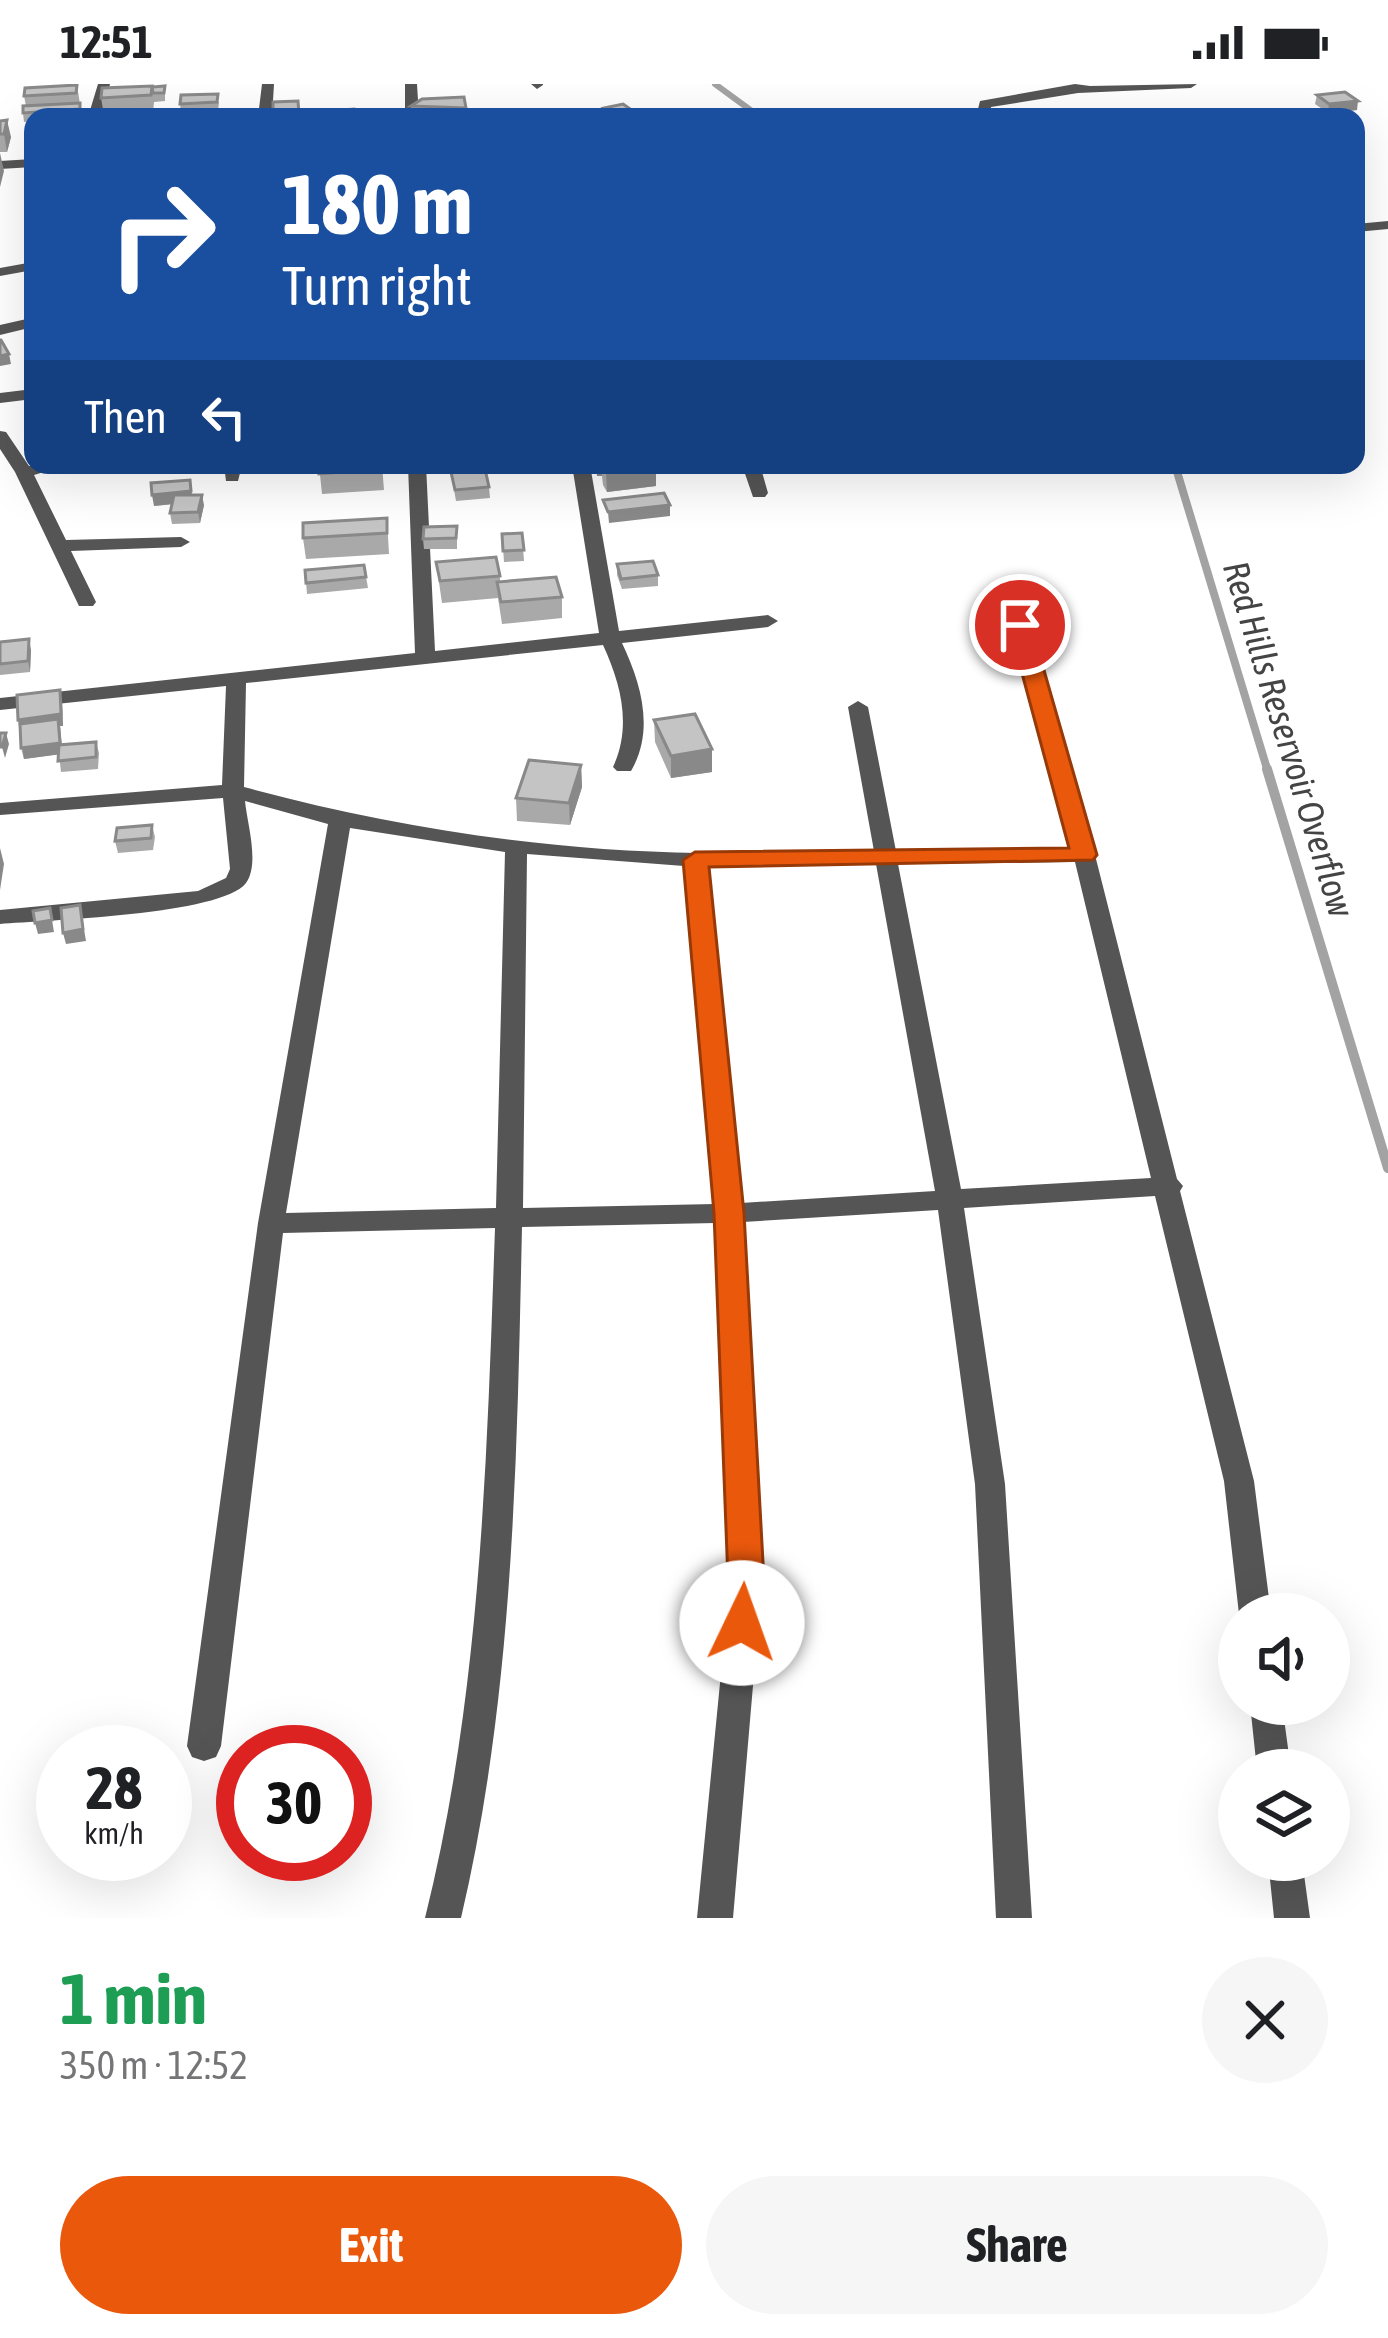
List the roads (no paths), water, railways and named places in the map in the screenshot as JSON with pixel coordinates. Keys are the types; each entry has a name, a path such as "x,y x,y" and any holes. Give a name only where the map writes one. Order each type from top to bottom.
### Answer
{"street":[{"path":"985,108 986,104 1083,87 1191,84"},
{"path":"0,436 24,472"},
{"path":"25,474 86,602"},
{"path":"417,474 425,654"},
{"path":"583,474 610,638 630,697 634,749 624,767"},
{"path":"754,474 759,493"},
{"path":"59,546 181,542"},
{"path":"0,704 236,682 425,654 768,621"},
{"path":"1020,625 1169,1186 1239,1481 1252,1593"},
{"path":"0,917 203,898 235,882 241,869 232,790 236,682"},
{"path":"858,707 950,1201 990,1484 1014,1918"},
{"path":"0,809 232,790 340,820 516,848 695,860 1084,855"},
{"path":"204,1746 271,1223 340,820"},
{"path":"443,1918 465,1836 490,1610 513,1218 516,848"},
{"path":"695,860 729,1213 746,1581 715,1918"},
{"path":"271,1223 729,1213 1169,1186"},
{"path":"1288,1881 1292,1918"}],"waterway":[{"name":"Red Hills Reservoir Overflow","path":"715,84 748,108"},
{"name":"Red Hills Reservoir Overflow","path":"1178,474 1268,772"},
{"name":"Red Hills Reservoir Overflow","path":"1267,769 1388,1168"}]}
